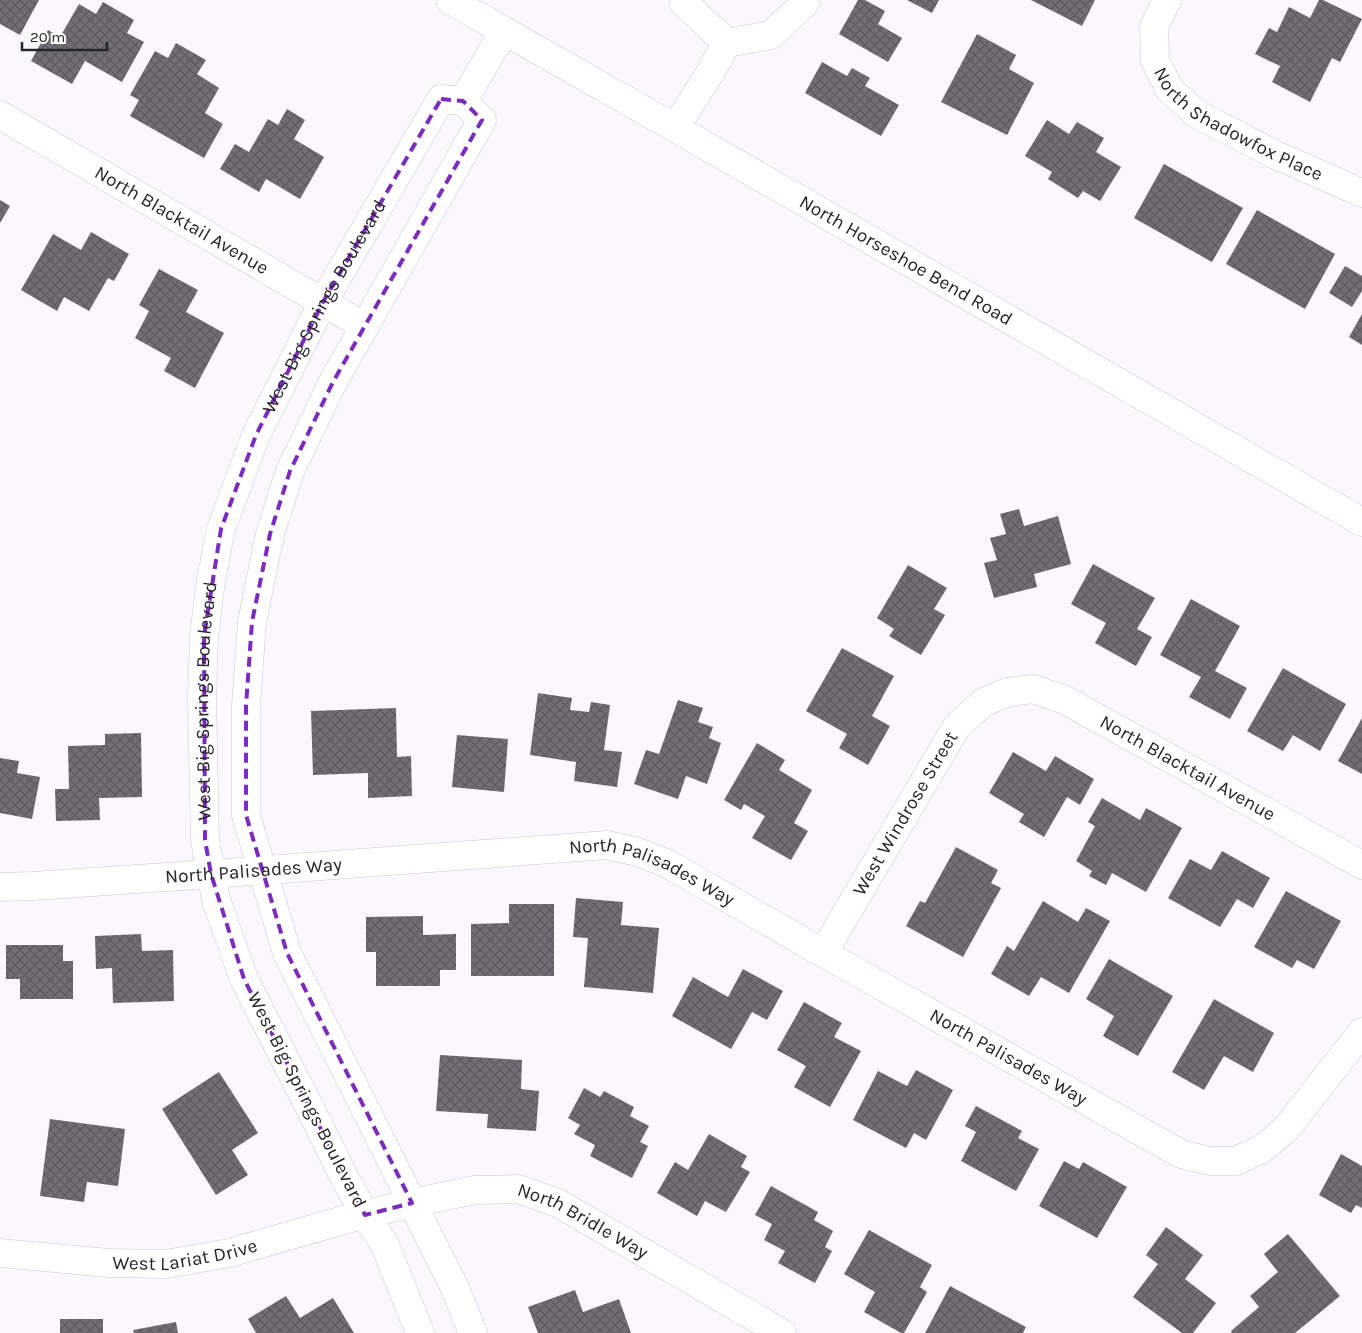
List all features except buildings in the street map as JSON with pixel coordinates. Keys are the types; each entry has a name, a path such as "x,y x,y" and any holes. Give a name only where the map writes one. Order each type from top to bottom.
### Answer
{"street":[{"name":"North Horseshoe Bend Road","path":"450,0 1362,522"},
{"path":"685,0 684,3 726,43"},
{"path":"726,43 771,35 804,5 806,0"},
{"name":"North Shadowfox Place","path":"1167,0 1154,27 1155,61 1170,90 1198,114 1276,155 1362,193"},
{"path":"463,101 504,31"},
{"path":"675,128 710,73 726,43"},
{"name":"West Big Springs Boulevard","path":"420,1333 385,1245 365,1215 341,1171 244,979 216,900 205,840 202,698 204,636 211,580 221,529 256,435 323,302 441,99 463,101 482,120 333,382 290,471 270,534 252,622 246,706 246,815 287,954 455,1288 473,1333"},
{"name":"North Blacktail Avenue","path":"0,115 364,326"},
{"name":"North Blacktail Avenue","path":"1008,692 1033,689 1065,700 1362,865"},
{"name":"West Windrose Street","path":"823,953 957,726 984,702 1008,692"},
{"name":"North Palisades Way","path":"0,886 32,886 211,874 607,845 638,852 668,864 1181,1154 1210,1161 1236,1161 1262,1149 1285,1130 1362,1032"},
{"name":"North Bridle Way","path":"365,1215 475,1190 518,1188 558,1203 782,1333"},
{"name":"West Lariat Drive","path":"0,1253 108,1263 166,1264 229,1253 365,1215"}],"highlighted area":[{"path":"441,99 463,101 482,120 333,382 290,471 270,534 252,622 246,706 246,815 287,953 412,1203 365,1215 244,979 211,874 205,840 204,636 221,529 256,435 323,302"}]}
